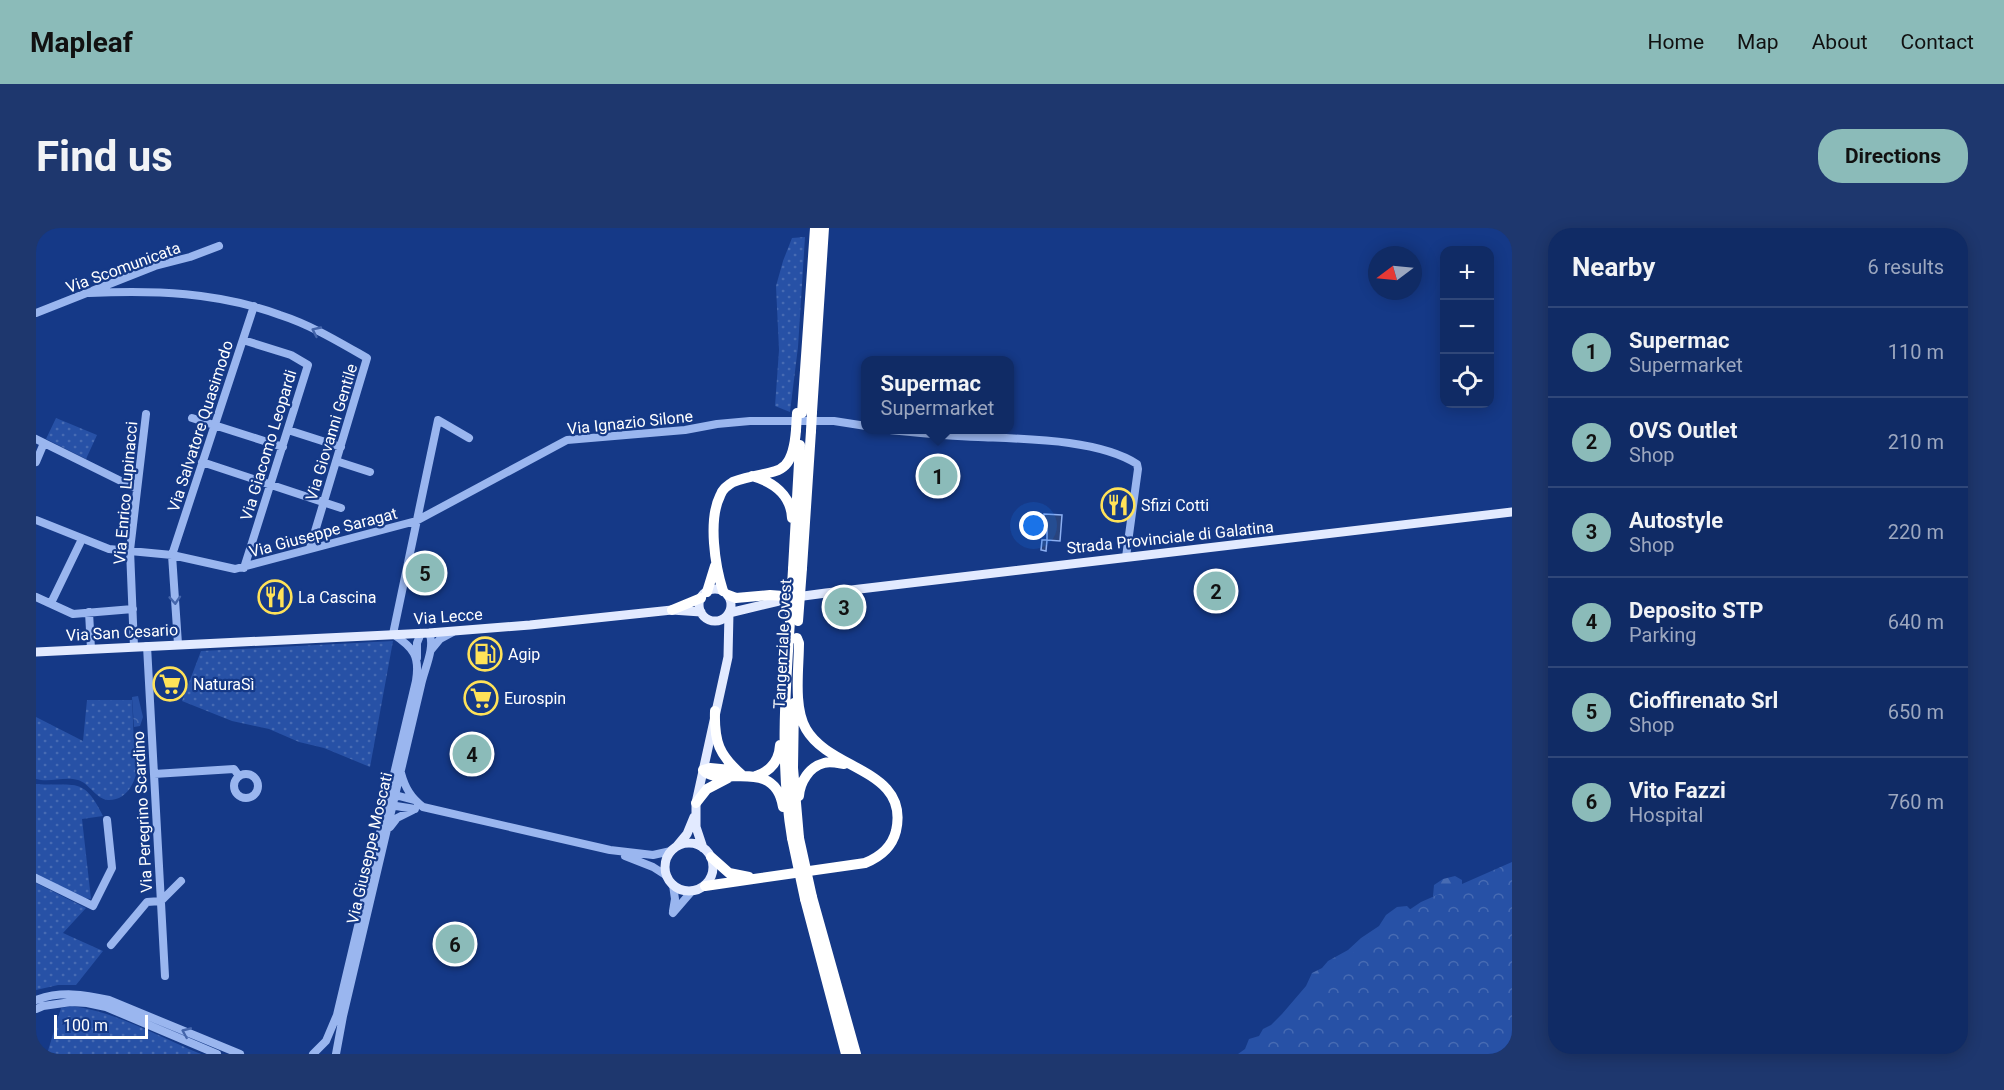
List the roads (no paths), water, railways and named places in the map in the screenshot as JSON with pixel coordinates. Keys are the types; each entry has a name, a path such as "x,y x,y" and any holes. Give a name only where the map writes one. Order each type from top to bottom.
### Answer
{"highway":[{"path":"796,597 736,598 725,593 716,560 714,524 719,496 726,486 752,476 777,471 789,463 803,430 817,260 815,228"},
{"path":"804,412 799,384 804,380 817,260 824,228"},
{"name":"Tangenziale Ovest","path":"803,430 794,621 788,653 784,724 785,785 808,898 846,1054"},
{"path":"752,476 773,485 783,494 790,506 791,557 796,566"},
{"path":"672,610 704,595 716,560"},
{"name":"Tangenziale Ovest","path":"794,621 797,638 792,739 796,836"},
{"path":"705,886 866,863 879,856 894,836 897,821 892,796 878,780 848,764 819,744 803,724 799,706 799,643 797,638"},
{"path":"756,776 769,770 779,756 784,658 788,653"},
{"path":"715,711 718,747 729,764 742,775"},
{"path":"703,770 710,776 756,776 766,780 779,793 788,834 796,836 801,828 800,787 806,775 814,767 824,763 848,764"},
{"path":"703,770 710,768 730,770 742,775"},
{"path":"696,809 707,789 731,776"},
{"path":"711,857 729,873 758,877"},
{"name":"Tangenziale Ovest","path":"808,898 856,1054"}],"main road":[{"name":"Strada Provinciale di Galatina","path":"729,613 796,597 1512,512"},
{"path":"673,849 693,843 703,848 711,857 712,876 705,886 692,891 679,889 667,876 666,863 673,849 687,834 696,809 728,657 731,604 725,593 716,589 704,595 699,603 701,612 706,618 714,621 722,629 726,638 728,657"},
{"name":"Via Lecce","path":"210,643 425,633 531,625 672,610 701,612"},
{"path":"714,621 723,619 729,613"},
{"name":"Via San Cesario","path":"36,652 210,643"},
{"path":"696,809 696,827 703,848"}],"street":[{"name":"Via Scomunicata","path":"36,313 155,266 190,257 219,246"},
{"path":"89,293 160,291 200,295 254,306"},
{"name":"Via Salvatore Quasimodo","path":"172,555 254,306"},
{"name":"Via Giovanni Gentile","path":"254,306 282,315 368,358 310,548"},
{"name":"Via Giacomo Leopardi","path":"243,340 291,355 308,364 244,568"},
{"name":"Via Enrico Lupinacci","path":"134,647 130,550 146,414"},
{"path":"192,418 283,447"},
{"path":"417,659 411,648 393,634 438,420 469,438"},
{"name":"Via Ignazio Silone","path":"416,521 567,440 686,430 750,421 836,422 861,425"},
{"path":"288,430 340,447"},
{"path":"928,434 1048,440 1123,455 1137,464 1138,469 1126,557"},
{"path":"36,462 40,441 137,489"},
{"path":"336,461 370,472"},
{"path":"202,462 341,508"},
{"name":"Via Giuseppe Saragat","path":"36,520 109,549 172,555 235,569 416,521"},
{"path":"51,603 82,539"},
{"path":"172,555 178,644"},
{"path":"749,608 762,601 762,596"},
{"path":"36,597 73,614 133,609"},
{"path":"89,612 91,649"},
{"path":"431,650 440,639 457,630"},
{"name":"Via Giuseppe Moscati","path":"314,1054 326,1041 337,1015 392,800 400,772 426,664 431,650 431,638 425,633 417,644 416,681 392,800 386,832 336,1054"},
{"name":"Via Peregrino Scardino","path":"147,646 165,976"},
{"path":"154,774 234,769 239,776"},
{"path":"400,772 406,788 419,808"},
{"path":"414,800 399,796 392,800 404,808 419,808 610,850 653,855 673,849"},
{"path":"386,832 397,818 419,808"},
{"path":"36,878 93,906 112,868 107,820"},
{"path":"610,850 653,867 667,876"},
{"path":"111,945 147,902 160,901 181,881"},
{"path":"673,885 675,899 673,913 692,891"},
{"path":"36,1000 71,993 109,1000 240,1054"},
{"path":"36,1009 71,1002 106,1007 218,1054"}],"place":[{"name":"Supermac","path":"938,476"},
{"name":"Sfizi Cotti","path":"1118,505"},
{"name":"Cioffirenato Srl","path":"425,573"},
{"name":"OVS Outlet","path":"1216,591"},
{"name":"La Cascina","path":"275,597"},
{"name":"Autostyle","path":"844,607"},
{"name":"Agip","path":"485,654"},
{"name":"NaturaSì","path":"170,684"},
{"name":"Eurospin","path":"481,698"},
{"name":"Deposito STP","path":"472,754"},
{"name":"Vito Fazzi","path":"455,944"}]}
